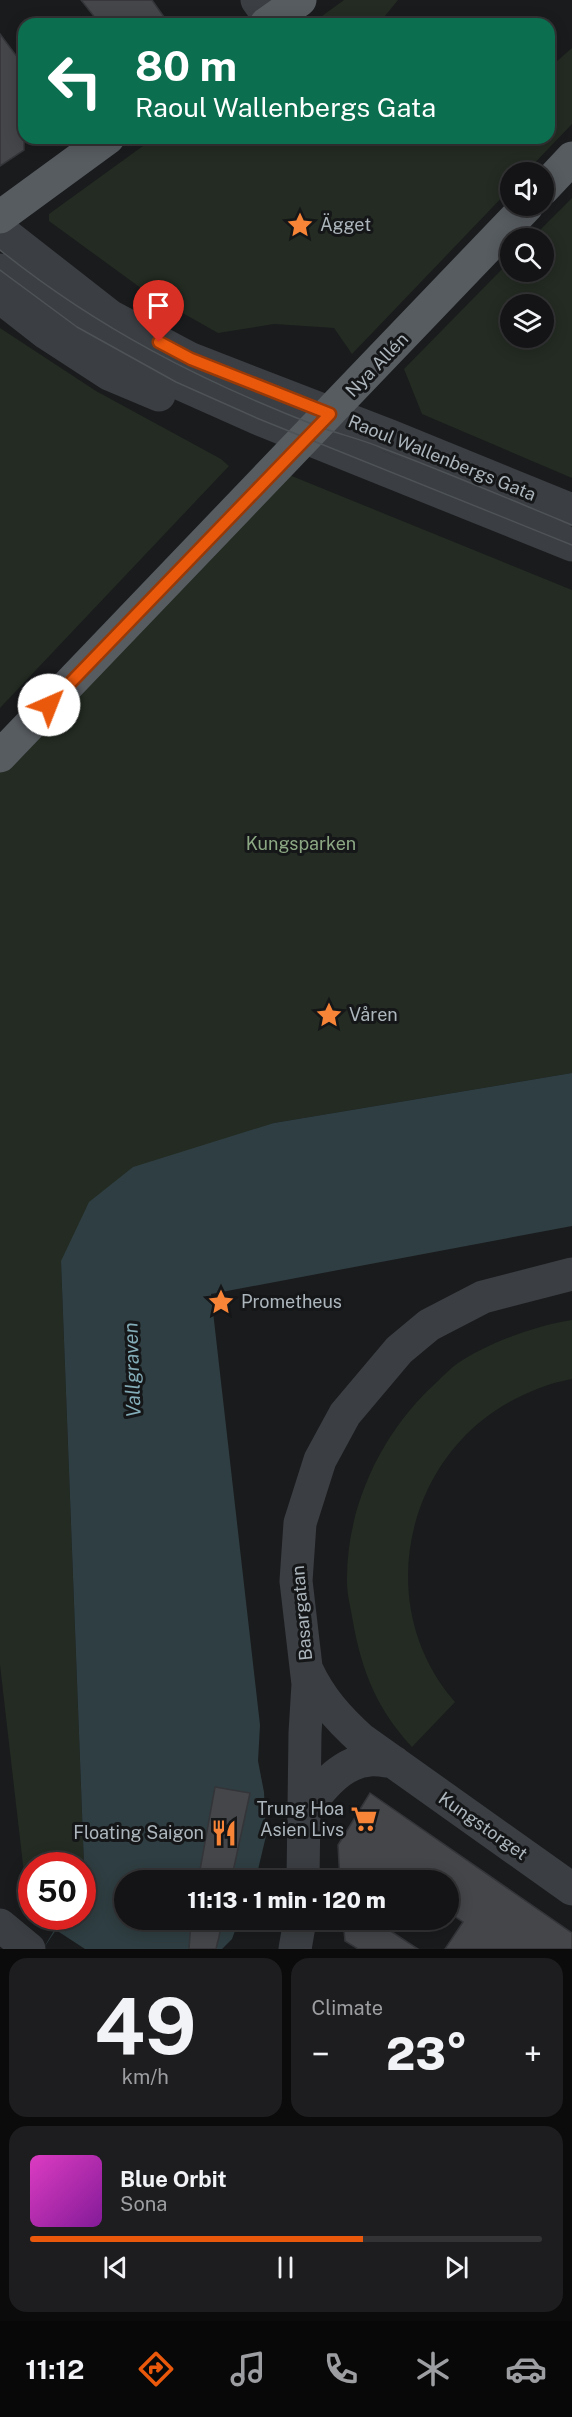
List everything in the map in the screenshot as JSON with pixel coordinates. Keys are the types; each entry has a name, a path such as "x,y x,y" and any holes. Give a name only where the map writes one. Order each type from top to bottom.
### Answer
{"main road":[{"path":"265,15 300,0"},
{"path":"0,217 100,144"},
{"path":"554,177 572,158"},
{"name":"Nya Allén","path":"0,756 517,216"}],"street":[{"name":"Raoul Wallenbergs Gata","path":"0,230 118,320 191,359 312,432 572,563"},
{"path":"0,250 37,280 88,315 163,358 312,432 572,545"},
{"path":"0,270 77,327 176,382 312,432 379,447 572,525"},
{"name":"Raoul Wallenbergs Gata","path":"0,297 46,333 109,374 246,433 312,432 390,436 572,510"},
{"name":"Basargatan","path":"303,1870 306,1808 304,1757 308,1684 296,1581 300,1523 320,1460 345,1414 399,1350 429,1325 483,1297 572,1274"},
{"name":"Kungstorget","path":"307,1668 317,1691 339,1719 394,1762 572,1889"},
{"path":"306,1808 334,1776 352,1765 370,1760 394,1762"},
{"path":"0,1925 29,1949"},
{"path":"295,1949 298,1930"}],"green space":[{"path":"344,0 398,0 384,18 319,18"},
{"path":"572,48 572,124 555,142 555,63"},
{"path":"146,144 553,144 536,162 500,162 500,199 352,354 334,328 274,324 218,333 149,294 49,221 49,214"},
{"path":"572,198 572,478 422,414 404,369 500,271 500,282 554,282 554,228 542,228"},
{"path":"0,328 96,391 221,459 229,466 0,708"},
{"name":"Kungsparken","path":"277,470 572,590 572,1073 274,1123 61,1261 83,1852 22,1852 0,1665 0,771"},
{"path":"572,1320 572,1379 545,1386 504,1405 469,1432 442,1465 422,1502 411,1543 408,1584 414,1626 430,1666 455,1702 412,1747 380,1704 366,1674 348,1597 348,1554 361,1498 384,1447 400,1423 418,1401 453,1367 470,1356 513,1336"}],"water":[{"name":"Vallgraven","path":"572,1073 572,1226 211,1294 260,1725 258,1761 264,1792 266,1836 258,1870 114,1870 114,1930 235,1930 232,1939 222,1949 43,1949 54,1930 96,1930 96,1852 84,1852 61,1261 89,1202 133,1167 274,1123"}],"pier":[{"path":"56,1930 85,1949 43,1949"}],"building":[{"path":"81,0 152,0 165,18 95,18"},
{"path":"0,34 18,58 18,144 24,144 24,150 0,166"},
{"name":"Floating Saigon","path":"215,1787 250,1793 233,1870 200,1870"},
{"path":"370,1793 572,1933 572,1949 445,1949 463,1922 459,1919 459,1870 339,1870 338,1845"},
{"path":"190,1930 221,1930 216,1949 189,1949"},
{"path":"344,1930 389,1930 418,1949 358,1949 345,1941"}],"tram line":[{"path":"0,250 74,304 112,328 191,371 274,409 406,457 572,525"},
{"path":"0,270 77,327 176,382 259,419 572,545"}],"place":[{"name":"Ägget","path":"300,225"},
{"name":"Våren","path":"329,1015"},
{"name":"Prometheus","path":"221,1302"},
{"name":"Trung Hoa Asien Livs","path":"364,1819"},
{"name":"Floating Saigon","path":"224,1833"}],"route":[{"path":"49,705 330,414 191,359 159,342"}]}
